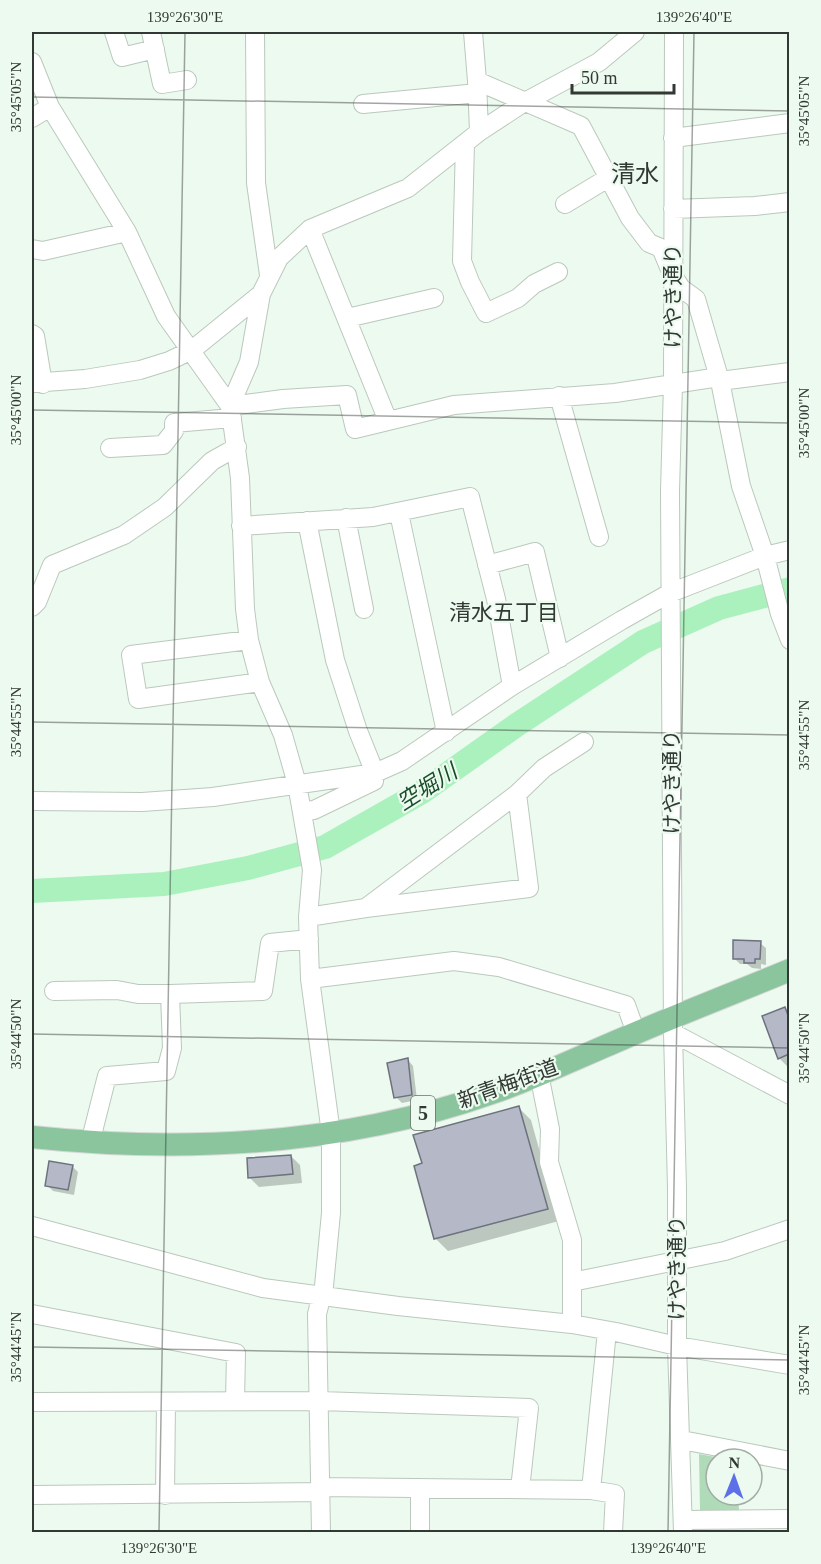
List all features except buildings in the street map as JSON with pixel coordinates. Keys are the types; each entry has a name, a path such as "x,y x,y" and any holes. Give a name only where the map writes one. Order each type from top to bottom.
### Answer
{"main road":[{"name":"新青梅街道","path":"32,1137 90,1143 196,1144 277,1139 331,1132 433,1111 492,1093 636,1033 673,1026 789,970"}],"street":[{"path":"114,32 122,57 153,40 162,84 187,80"},
{"path":"255,32 256,183 269,275"},
{"path":"473,32 478,87 462,261 486,313 518,298 534,285 558,272"},
{"path":"231,412 249,362 261,294 279,258 310,229 408,188 472,138 523,103 598,62 635,32"},
{"name":"けやき通り","path":"674,32 673,384 670,492 673,1026 678,1260 677,1346 682,1440 683,1526"},
{"path":"32,62 50,107 127,232 166,316 192,350 231,412 240,478 245,609 249,640 260,682 283,735 297,784 312,868 308,917 310,979 331,1132 331,1213 324,1286 317,1314 321,1533"},
{"path":"363,104 478,87 580,126 630,218 649,243 661,248 681,288 696,299 719,379 741,486 789,640"},
{"path":"32,118 50,107"},
{"path":"673,138 789,123"},
{"path":"565,204 608,178"},
{"path":"673,209 755,206 789,202"},
{"path":"310,229 388,421"},
{"path":"32,249 43,251 127,232"},
{"path":"32,334 35,336 37,384 140,370 170,361 192,350 261,294"},
{"path":"347,318 434,298"},
{"path":"110,448 163,445 174,431 174,423 283,399 347,395 355,429 454,405 615,393 673,384 789,372"},
{"path":"559,396 599,537"},
{"path":"32,607 37,602 52,565 124,535 165,507 212,461 237,447"},
{"path":"241,526 373,517 470,497 496,599 512,686"},
{"path":"399,513 446,732"},
{"path":"346,518 364,609"},
{"path":"303,813 374,781 375,773 358,731 335,660 307,521"},
{"path":"32,801 142,802 213,797 375,773 402,761 512,686 622,620 671,597 789,550"},
{"path":"487,565 535,552 560,658"},
{"path":"249,640 131,655 138,699 260,682"},
{"path":"366,908 517,794 543,768 584,742"},
{"path":"308,917 529,888 517,794"},
{"path":"54,991 117,990 138,994 170,994 263,991 270,943 309,939"},
{"path":"310,979 454,961 499,967 626,1005 636,1033"},
{"path":"90,1143 107,1077 166,1071 172,1048 170,994"},
{"path":"673,1026 789,1095"},
{"path":"539,1074 550,1129 549,1162 572,1240 572,1324"},
{"path":"32,1226 263,1288 572,1324 677,1346 789,1365"},
{"path":"572,1282 725,1251 789,1229"},
{"path":"32,1314 236,1353 235,1401"},
{"path":"591,1490 607,1330"},
{"path":"32,1402 320,1401 529,1408 520,1489"},
{"path":"165,1495 166,1402"},
{"path":"682,1440 789,1461"},
{"path":"420,1488 420,1533"},
{"path":"32,1496 165,1495 320,1489 591,1490 615,1494 613,1533"},
{"path":"683,1526 789,1519"}],"green space":[{"path":"699,1454 704,1455 704,1507 739,1507 739,1510 700,1510"}],"waterway":[{"name":"空堀川","path":"32,891 164,884 248,868 325,847 422,792 518,724 643,642 719,608 790,589"}],"district":[{"name":"清水","path":"635,174"},
{"name":"清水五丁目","path":"504,612"}]}
